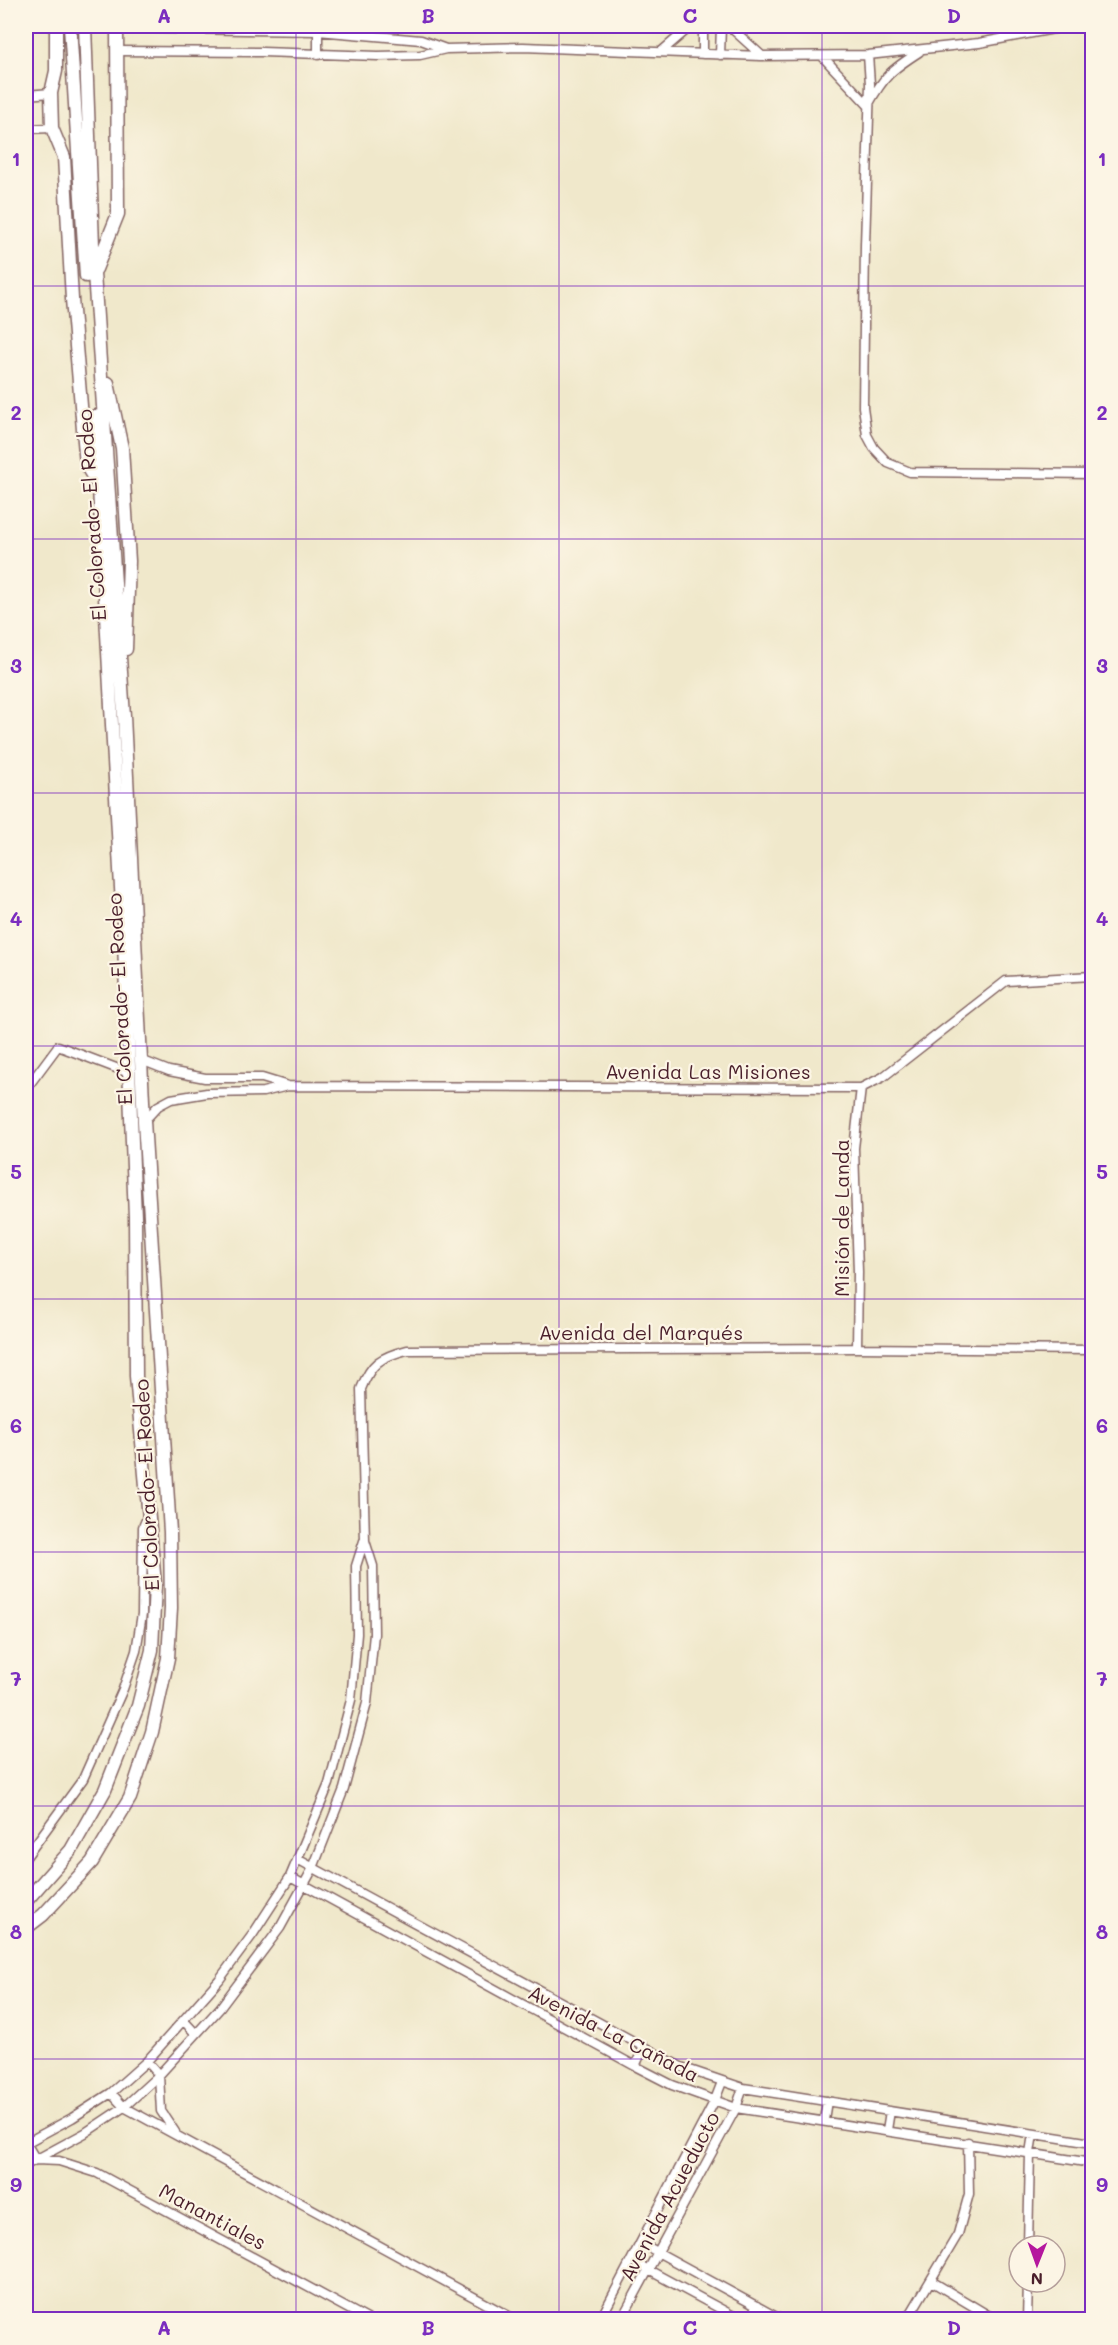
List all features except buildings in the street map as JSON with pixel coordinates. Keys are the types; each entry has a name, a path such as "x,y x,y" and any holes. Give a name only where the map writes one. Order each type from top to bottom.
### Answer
{"main road":[{"path":"56,26 56,71 51,93 52,128 64,157 72,299 86,465 99,486"},
{"name":"El Colorado- El Rodeo","path":"26,1901 71,1850 105,1790 138,1706 152,1650 155,1584 136,1376 135,1216 129,1073 99,486 70,26"},
{"path":"85,26 94,273"},
{"path":"94,273 118,214 117,27"},
{"name":"El Colorado- El Rodeo","path":"26,1928 43,1915 92,1862 130,1798 152,1732 168,1658 171,1608 170,1532 144,1121 124,716 129,561 122,448 99,342 94,273"}],"street":[{"path":"662,51 691,26"},
{"path":"703,26 703,54"},
{"path":"720,55 721,26"},
{"path":"729,26 761,56"},
{"path":"117,51 420,55 446,49 523,47 761,56 868,55 1019,37 1070,26"},
{"path":"117,27 318,28 421,40 446,49"},
{"path":"318,28 318,55"},
{"path":"868,105 882,80 894,68 922,50"},
{"path":"868,55 863,407 867,435 874,448 888,463 910,472 1092,474"},
{"path":"822,56 868,105"},
{"path":"26,95 51,93"},
{"path":"26,129 52,128"},
{"name":"Avenida Las Misiones","path":"144,1121 158,1106 171,1099 207,1093 263,1092 288,1086 861,1088 883,1077 1006,981 1092,976"},
{"path":"26,1089 57,1046 129,1073"},
{"name":"Avenida Las Misiones","path":"141,1060 169,1071 205,1078 262,1078 288,1086"},
{"name":"Misión de Landa","path":"857,1348 858,1272 854,1148 861,1088"},
{"name":"Avenida del Marqués","path":"26,2165 85,2133 124,2107 159,2075 233,1991 280,1928 313,1868 344,1789 368,1703 374,1634 373,1566 364,1540 361,1389 368,1371 385,1356 407,1350 857,1348 1092,1350"},
{"path":"26,1857 83,1779 123,1689 136,1651 142,1614 143,1527 149,1512"},
{"name":"Avenida del Marqués","path":"26,2143 111,2093 147,2061 219,1980 253,1934 290,1877 329,1784 351,1700 357,1634 356,1566 364,1540"},
{"path":"338,1751 353,1755"},
{"path":"299,1860 681,2067 722,2082 743,2088 1092,2144"},
{"name":"Avenida La Cañada","path":"290,1877 634,2066 672,2085 736,2108 968,2142 1092,2163"},
{"path":"219,1980 233,1991"},
{"path":"184,2021 196,2034"},
{"path":"634,2066 644,2047"},
{"path":"147,2061 159,2075 161,2111 177,2134"},
{"path":"600,2319 716,2100 722,2082"},
{"name":"Avenida Acueducto","path":"621,2319 736,2108 743,2088"},
{"path":"111,2093 124,2107 516,2319"},
{"path":"824,2120 827,2101"},
{"path":"887,2130 890,2111"},
{"path":"1028,2234 1030,2153 1033,2134"},
{"path":"907,2319 958,2234 969,2194 968,2142"},
{"path":"26,2143 36,2160"},
{"name":"Manantiales","path":"36,2160 58,2161 97,2173 369,2319"},
{"path":"641,2243 782,2319"},
{"path":"632,2260 741,2319"},
{"path":"931,2281 996,2319"},
{"path":"1027,2319 1028,2294"},
{"path":"749,2319 757,2306"}]}
